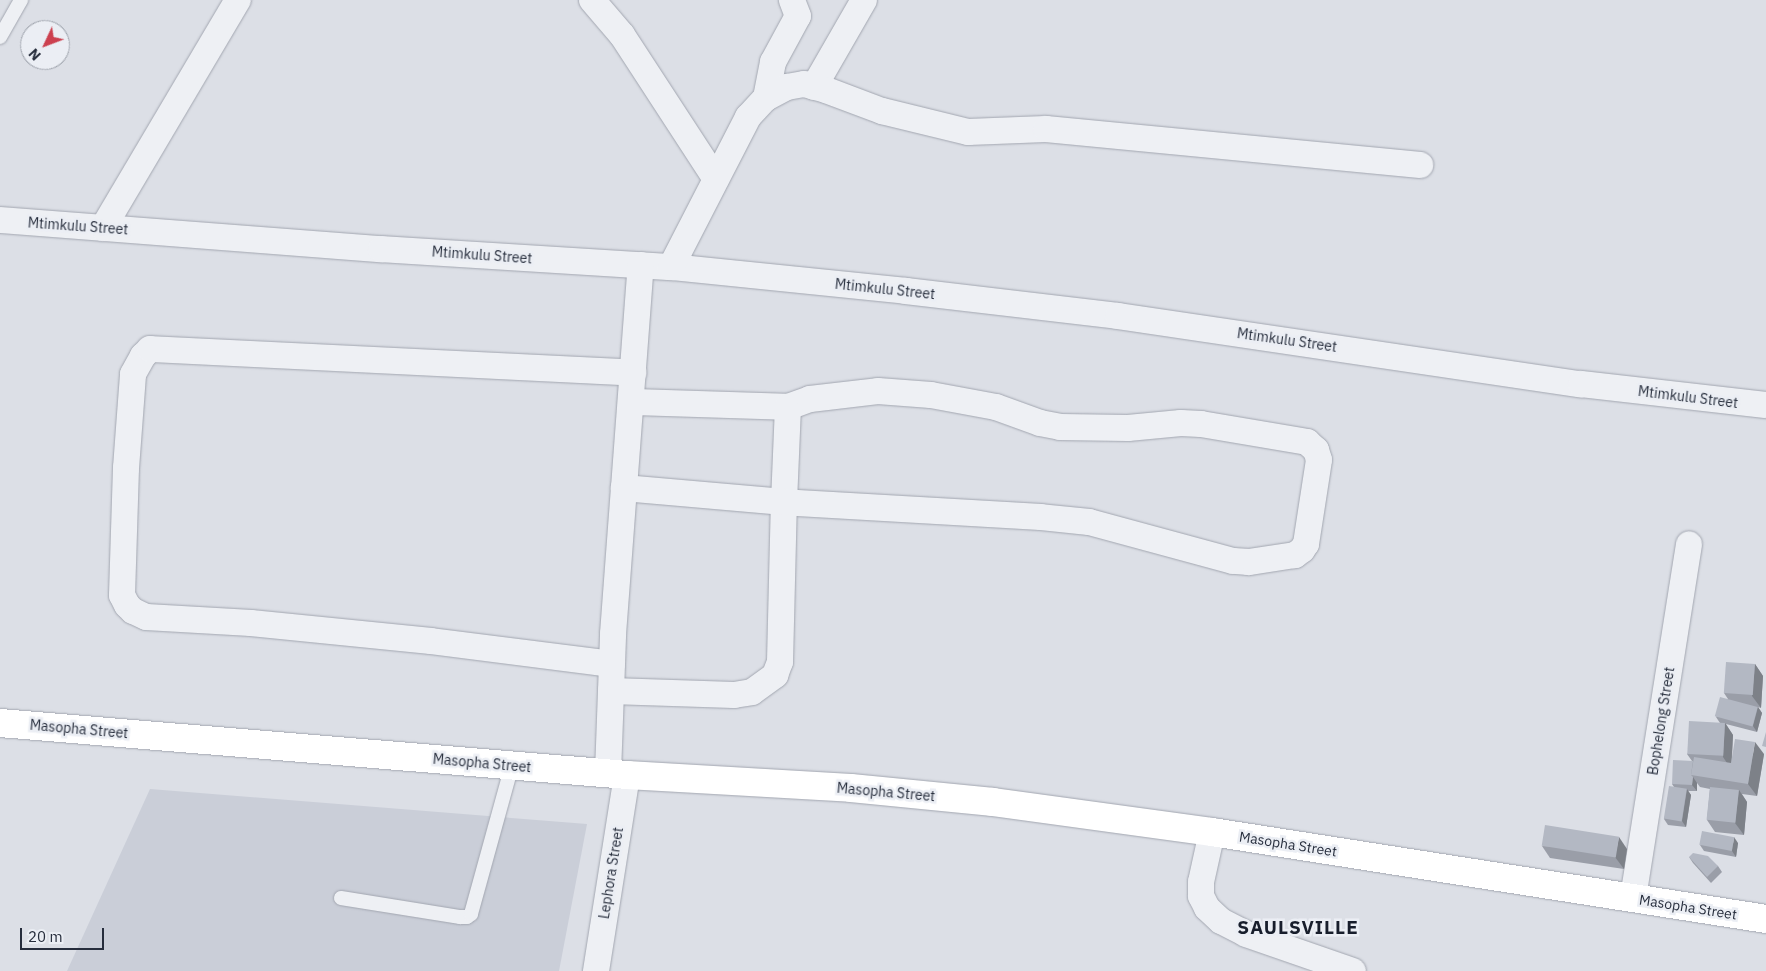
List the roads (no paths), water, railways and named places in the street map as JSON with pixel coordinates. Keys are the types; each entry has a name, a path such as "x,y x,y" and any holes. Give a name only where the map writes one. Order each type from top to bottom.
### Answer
{"street":[{"path":"103,228 238,0"},
{"path":"592,0 622,35 716,179"},
{"path":"766,98 773,62 798,16 792,0"},
{"path":"814,87 864,0"},
{"path":"670,267 748,117 766,98 787,87 804,84 882,111 968,132 1046,129 1420,165"},
{"name":"Mtimkulu Street","path":"0,220 670,267 906,291 1118,316 1571,383 1766,405"},
{"name":"Lephora Street","path":"596,971 617,774 611,691 612,664 641,265"},
{"path":"612,664 374,635 251,623 146,617 133,611 126,605 122,595 126,468 133,374 142,356 150,349 633,373"},
{"path":"624,488 784,502 1041,517 1089,522 1234,561 1249,562 1294,555 1302,550 1306,544 1319,460 1316,450 1307,442 1230,429 1180,423 1128,428 1060,427 1040,423 996,407 931,395 878,391 852,393 810,399 788,407 631,402"},
{"path":"611,691 734,695 752,692 775,675 780,662 788,407"},
{"name":"Bophelong Street","path":"1633,898 1689,544"},
{"name":"Masopha Street","path":"0,723 617,774 850,788 993,802 1212,832 1766,919"},
{"path":"1212,832 1201,882 1201,896 1207,908 1221,922 1246,934 1353,971"}],"lane":[{"path":"0,37 21,0"},
{"path":"341,898 460,917 466,917 471,914 512,765"}],"district":[{"name":"SAULSVILLE","path":"1298,928"}]}
